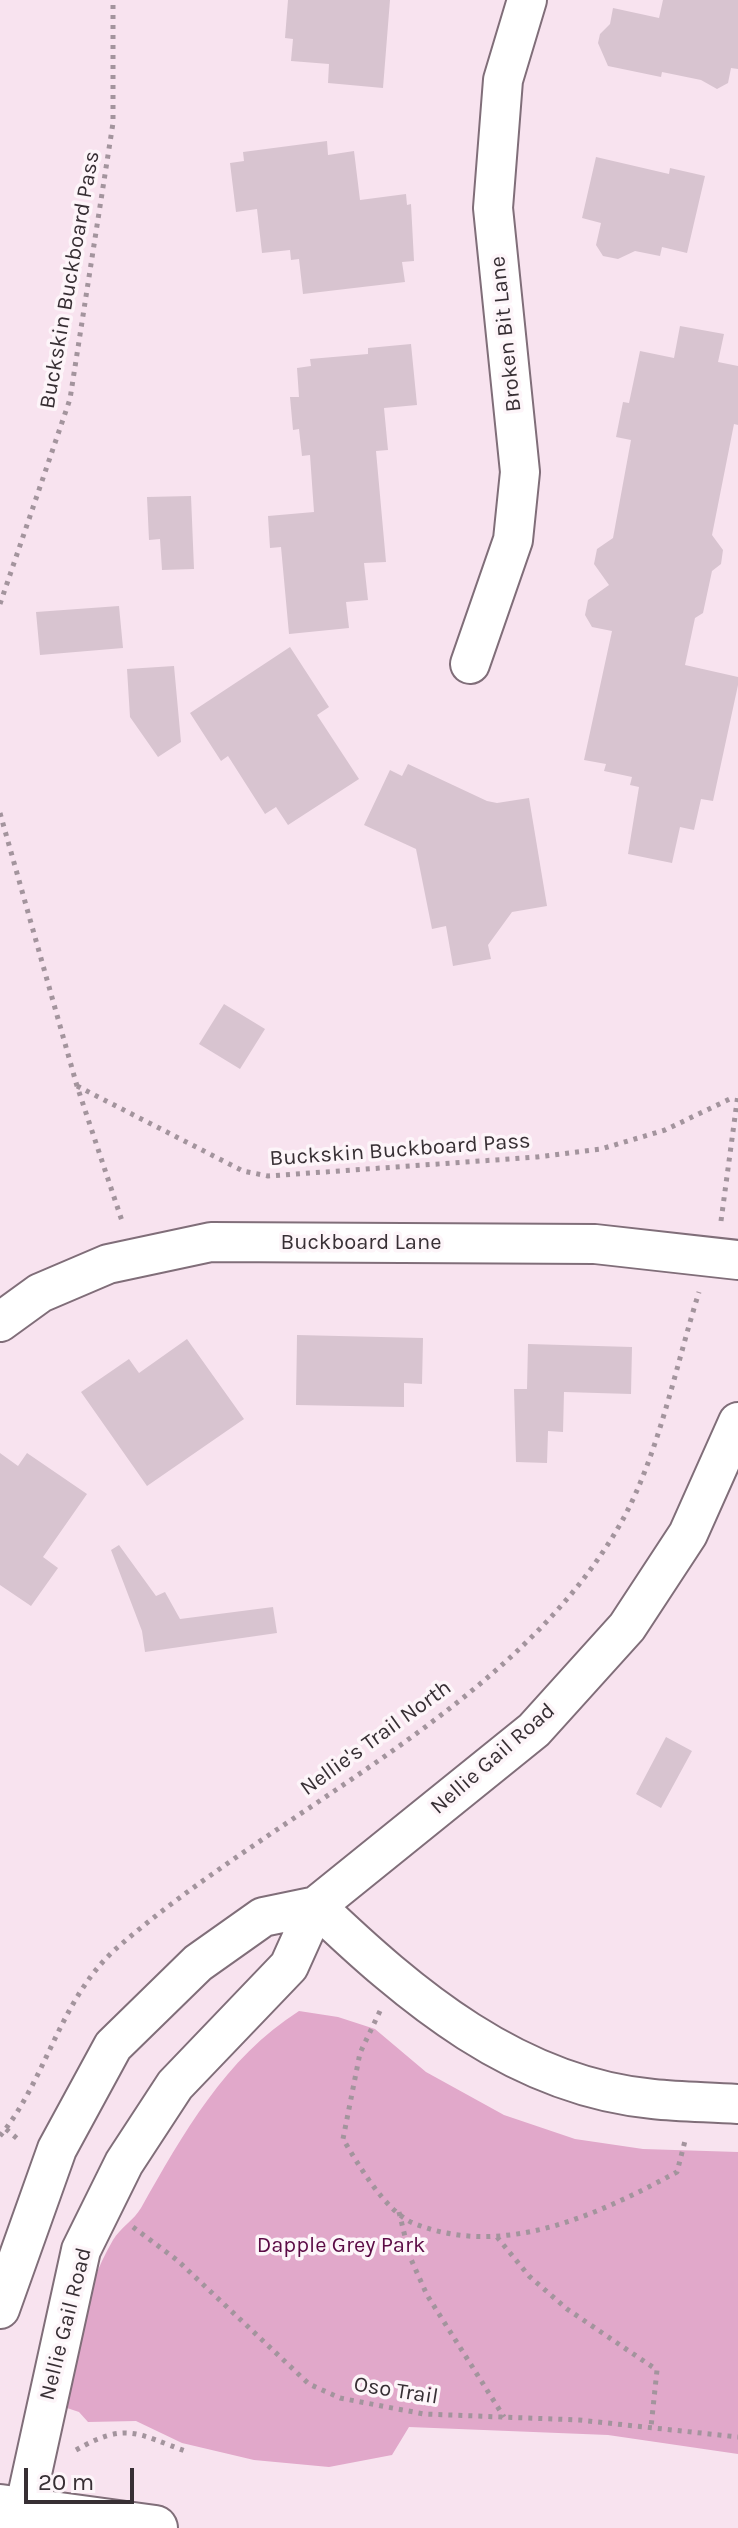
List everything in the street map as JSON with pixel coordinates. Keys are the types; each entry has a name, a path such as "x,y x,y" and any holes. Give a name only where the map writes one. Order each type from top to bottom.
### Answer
{"main road":[{"path":"14,2516 155,2528"}],"street":[{"name":"Broken Bit Lane","path":"470,664 513,540 520,472 493,208 503,80 527,0"},
{"name":"Buckboard Lane","path":"0,1322 40,1293 108,1264 211,1242 595,1244 738,1260"},
{"name":"Nellie Gail Road","path":"14,2516 81,2250 124,2163 175,2085 289,1966 316,1906 534,1730 627,1627 688,1534 738,1422"},
{"name":"Nellie Gail Road","path":"0,2309 57,2149 113,2046 198,1963 263,1917 316,1906"},
{"path":"316,1906 399,1983 450,2021 508,2055 569,2081 650,2099 738,2104"}],"path":[{"name":"Buckskin Buckboard Pass","path":"0,604 70,399 113,123 113,0"},
{"path":"0,813 77,1086 135,1259"},
{"name":"Buckskin Buckboard Pass","path":"77,1086 243,1171 268,1176 537,1157 601,1149 665,1130 737,1095"},
{"path":"721,1222 737,1095"},
{"name":"Nellie's Trail North","path":"0,2136 83,1989 116,1949 272,1831 439,1717 560,1611 623,1519 648,1457 693,1311"},
{"path":"399,1983 360,2053 343,2139 368,2181 411,2222 455,2232 496,2236 549,2228 623,2200 677,2172 695,2101"},
{"path":"399,2211 410,2257 427,2295 504,2417"},
{"name":"Oso Trail","path":"124,2222 177,2260 309,2384 340,2398 424,2414 651,2427 738,2437"},
{"path":"496,2236 529,2276 567,2309 657,2370 651,2427"},
{"path":"75,2450 113,2431 147,2437 188,2452"}],"green space":[{"name":"Dapple Grey Park","path":"299,2011 338,2017 375,2029 426,2072 504,2115 575,2139 643,2149 738,2152 738,2454 608,2435 409,2427 392,2455 329,2467 254,2460 182,2443 136,2421 88,2422 79,2412 67,2408 74,2339 92,2284 113,2240 138,2212 190,2126 228,2074 249,2051"}],"building":[{"path":"288,0 390,0 383,88 328,83 329,64 291,61 293,39 285,38"},
{"path":"663,0 738,0 738,69 731,68 728,83 717,89 701,80 662,72 661,77 608,66 598,43 600,34 610,24 613,8 659,18"},
{"path":"327,141 328,155 354,151 360,200 406,194 407,205 411,204 414,261 402,262 405,282 303,294 299,259 291,260 290,250 262,253 257,209 236,212 230,163 244,161 243,152"},
{"path":"596,157 669,174 670,168 705,176 687,253 662,247 660,256 635,251 618,259 603,256 596,245 601,223 582,218"},
{"path":"680,326 724,334 718,362 738,366 738,425 734,424 712,535 723,550 721,564 712,571 703,613 695,618 685,665 738,677 738,685 713,801 701,799 694,830 680,827 672,863 628,854 639,787 630,785 632,777 604,771 606,764 584,760 612,631 592,627 585,615 588,600 609,585 594,564 597,549 613,538 631,440 616,437 623,402 629,403 640,351 674,358"},
{"path":"411,344 417,405 384,408 388,450 376,451 386,562 364,563 368,600 346,602 349,628 289,634 281,547 270,548 268,516 314,512 310,455 302,456 299,429 293,430 290,397 299,397 297,368 311,366 310,359 368,354 368,348"},
{"path":"191,496 194,569 162,570 160,539 149,540 147,497"},
{"path":"119,606 123,648 40,655 36,612"},
{"path":"290,647 329,707 317,715 359,779 288,825 276,807 265,814 228,756 221,761 190,713"},
{"path":"174,666 181,742 158,757 130,717 127,669"},
{"path":"408,764 487,801 497,803 529,798 547,906 512,912 488,945 491,959 453,966 446,926 432,929 416,849 364,825 390,770 402,776"},
{"path":"224,1004 265,1029 240,1069 199,1044"},
{"path":"297,1335 423,1338 422,1384 404,1383 404,1407 296,1405"},
{"path":"187,1339 244,1419 147,1486 81,1392 129,1359 139,1373"},
{"path":"528,1344 632,1347 631,1394 564,1392 563,1432 548,1431 547,1463 516,1462 514,1389 527,1389"},
{"path":"0,1453 18,1466 27,1453 87,1494 43,1557 58,1568 31,1606 0,1585"},
{"path":"119,1545 156,1596 165,1592 180,1619 273,1607 277,1633 145,1652 142,1631 111,1550"},
{"path":"666,1737 692,1751 661,1808 636,1794"}]}
